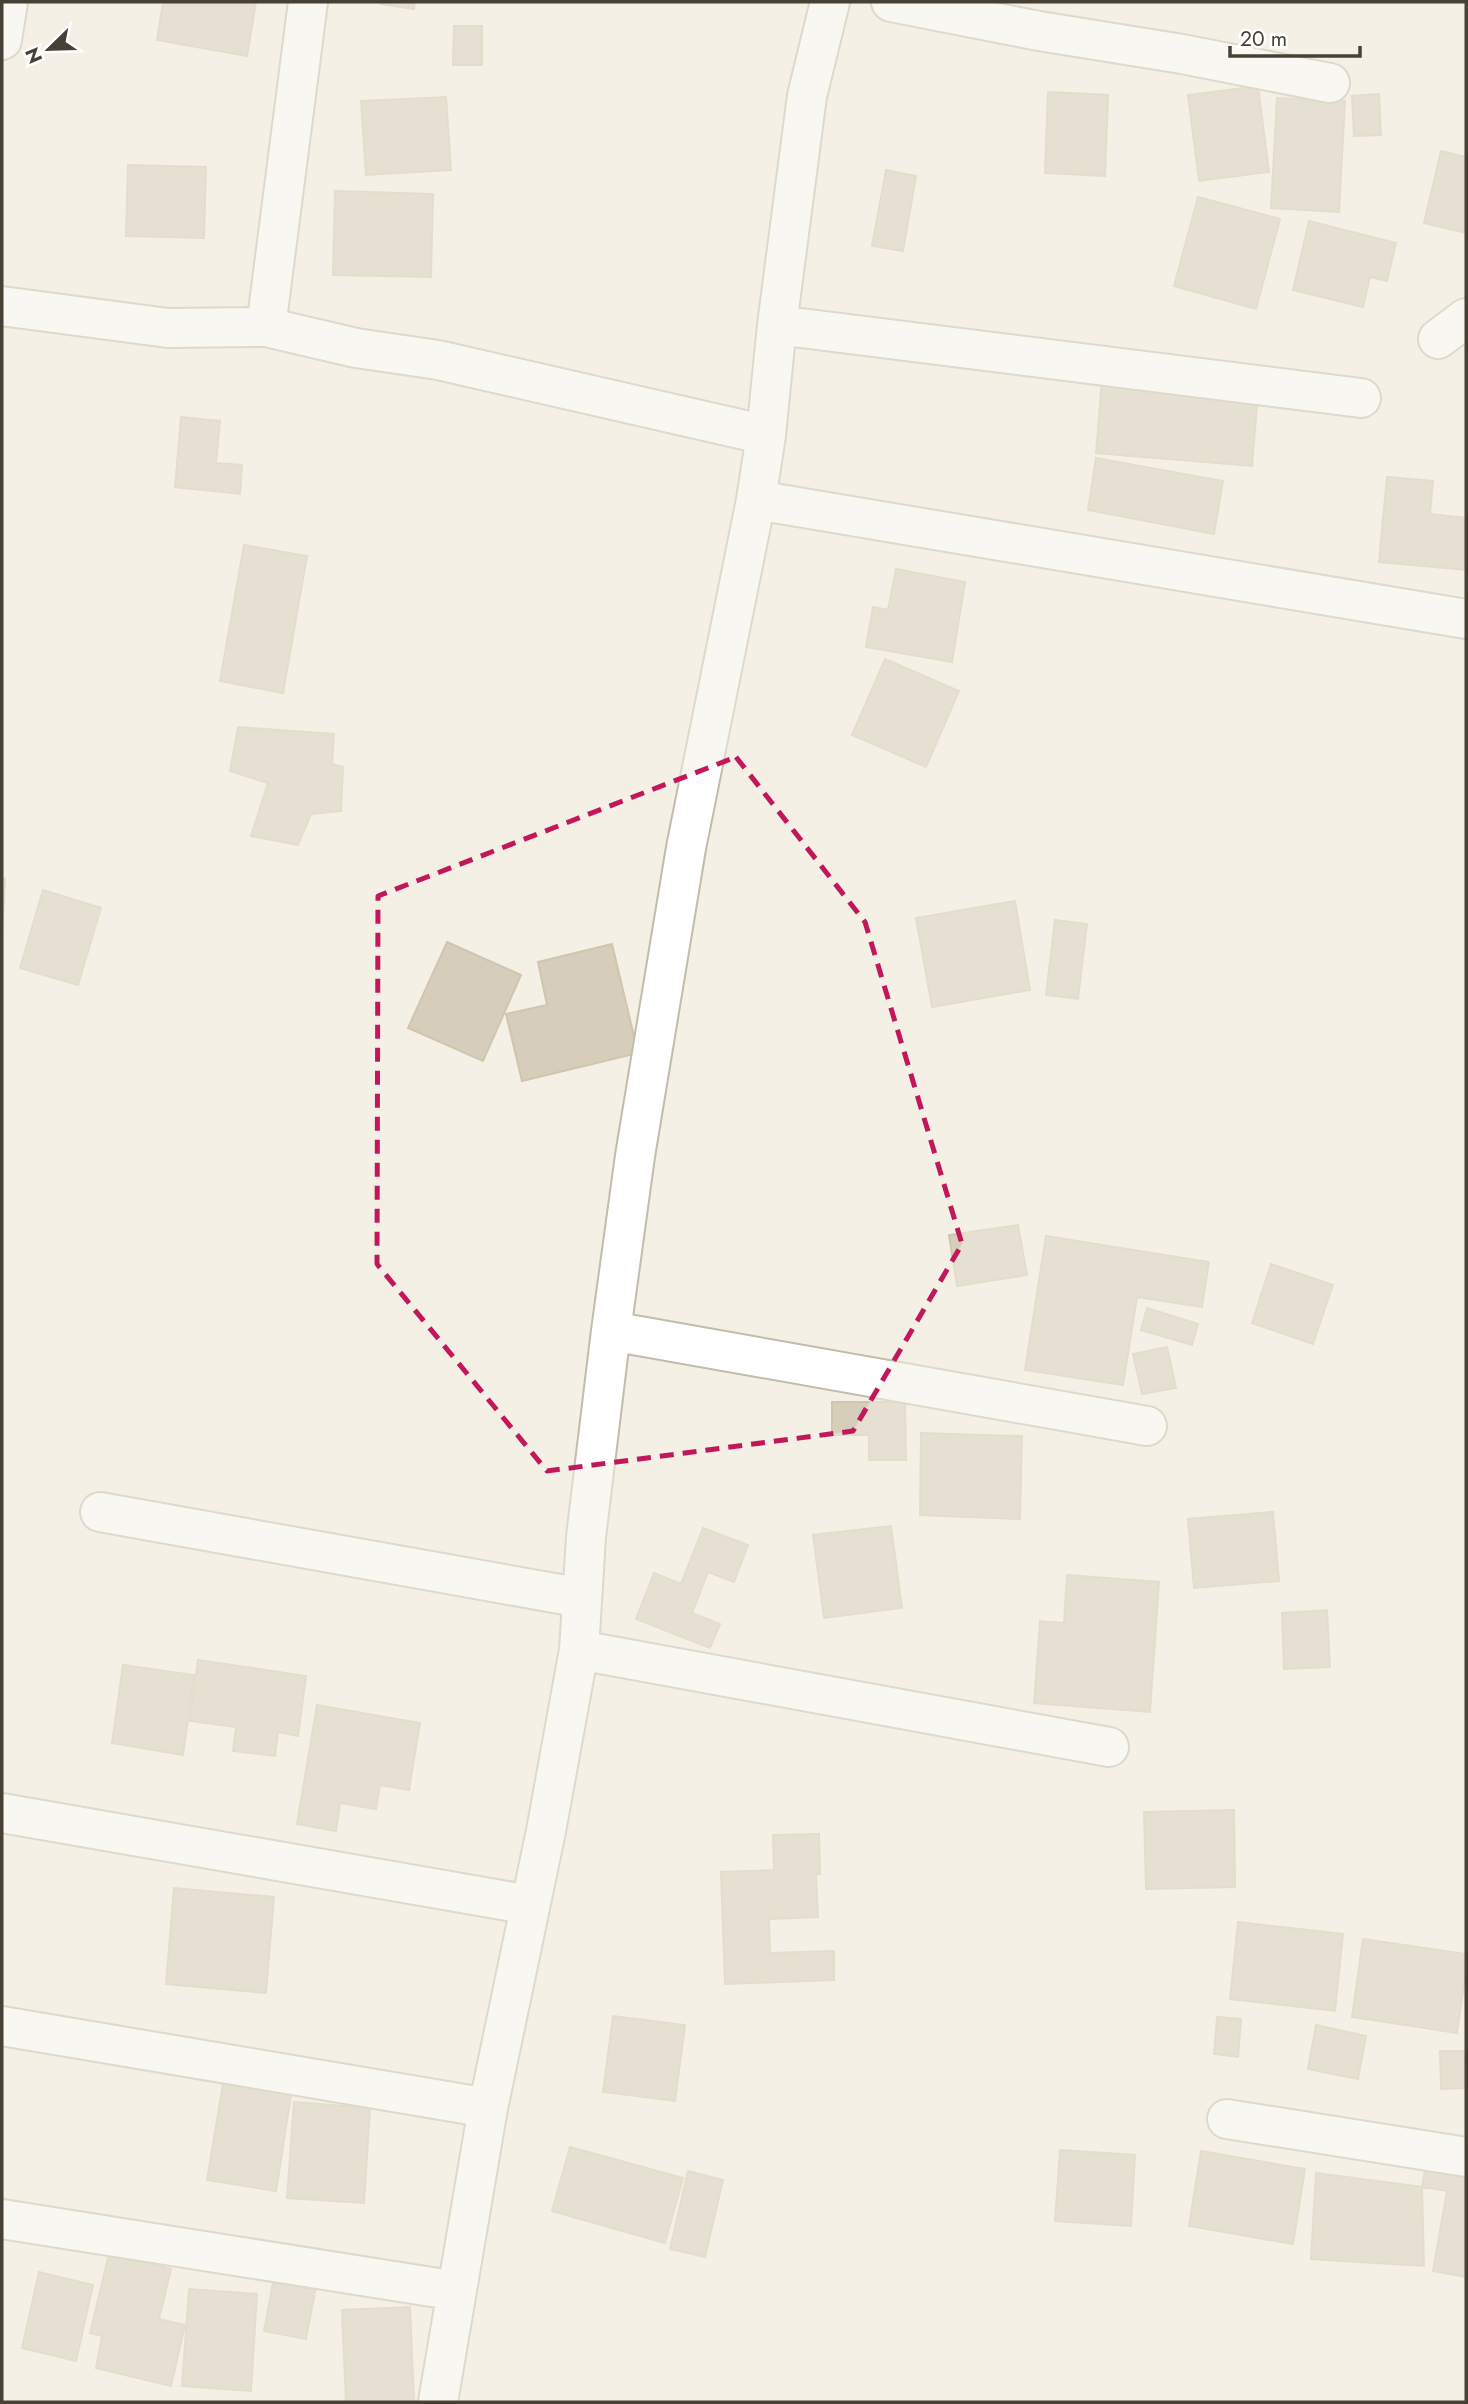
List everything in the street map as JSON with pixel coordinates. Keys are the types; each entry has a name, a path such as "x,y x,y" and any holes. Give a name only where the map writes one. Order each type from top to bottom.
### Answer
{"street":[{"path":"2,40 8,2"},
{"path":"266,327 308,2"},
{"path":"438,2402 488,2108 579,1650 586,1537 635,1156 686,848 756,500 807,96 830,2"},
{"path":"891,2 1330,83"},
{"path":"2,306 168,328 266,327 356,348 450,363 766,435"},
{"path":"777,325 1361,398"},
{"path":"756,500 1466,619"},
{"path":"611,1331 1147,1426"},
{"path":"100,1512 582,1598"},
{"path":"579,1650 1109,1746"},
{"path":"2,1813 530,1905"},
{"path":"2,2026 488,2108"},
{"path":"1227,2119 1466,2157"},
{"path":"2,2219 457,2291"}],"highlighted area":[{"path":"736,757 865,922 962,1244 853,1431 547,1471 377,1264 378,896"}],"building":[{"path":"163,2 256,2 247,56 157,40"},
{"path":"380,2 415,2 414,9"},
{"path":"454,26 482,26 482,65 453,65"},
{"path":"1258,86 1269,172 1199,181 1188,95"},
{"path":"1048,92 1108,95 1105,176 1045,173"},
{"path":"1379,94 1381,135 1354,136 1352,96"},
{"path":"446,97 451,170 366,175 361,101"},
{"path":"1277,98 1345,101 1339,212 1271,208"},
{"path":"1441,151 1466,157 1466,233 1424,223"},
{"path":"128,165 206,167 204,238 126,236"},
{"path":"886,170 916,176 903,251 872,246"},
{"path":"335,191 433,194 431,277 333,275"},
{"path":"1198,197 1280,219 1256,309 1174,286"},
{"path":"1309,221 1396,243 1387,281 1370,277 1363,307 1293,290"},
{"path":"1102,379 1258,393 1252,466 1096,453"},
{"path":"181,417 220,421 216,463 242,465 240,494 175,487"},
{"path":"1096,458 1223,481 1214,534 1088,510"},
{"path":"1387,477 1433,481 1430,514 1466,518 1466,570 1379,562"},
{"path":"244,545 307,556 283,693 220,681"},
{"path":"896,569 965,582 952,662 866,647 873,607 888,610"},
{"path":"885,659 959,691 926,767 852,735"},
{"path":"238,727 334,734 332,764 343,767 341,811 311,814 298,845 251,836 268,783 230,771"},
{"path":"2,878 5,879 2,937"},
{"path":"43,890 101,908 78,985 20,968"},
{"path":"1015,901 1030,990 932,1007 916,918"},
{"path":"1055,920 1087,924 1078,999 1046,995"},
{"path":"447,942 521,975 483,1061 408,1028"},
{"path":"612,944 638,1053 522,1081 506,1014 547,1005 538,962"},
{"path":"1018,1225 1027,1275 957,1286 949,1235"},
{"path":"1046,1236 1209,1262 1202,1307 1137,1297 1123,1385 1025,1370"},
{"path":"1271,1264 1333,1285 1313,1344 1252,1323"},
{"path":"1147,1308 1198,1324 1192,1345 1141,1330"},
{"path":"1167,1347 1176,1388 1142,1394 1133,1354"},
{"path":"832,1402 905,1402 906,1460 869,1460 869,1435 832,1435"},
{"path":"921,1433 1022,1436 1020,1519 920,1515"},
{"path":"1273,1512 1279,1581 1194,1588 1188,1519"},
{"path":"891,1526 902,1608 824,1618 813,1535"},
{"path":"703,1528 748,1545 734,1582 708,1572 692,1613 720,1624 710,1648 636,1619 654,1573 681,1584"},
{"path":"1067,1575 1159,1582 1150,1712 1034,1703 1040,1621 1064,1623"},
{"path":"1327,1610 1330,1667 1284,1669 1282,1613"},
{"path":"198,1660 306,1676 298,1736 278,1732 275,1756 233,1751 236,1727 190,1721"},
{"path":"123,1665 194,1675 183,1755 112,1743"},
{"path":"317,1705 420,1723 409,1790 380,1785 376,1809 340,1803 336,1831 297,1824"},
{"path":"1234,1810 1235,1887 1146,1889 1144,1812"},
{"path":"819,1834 820,1874 816,1874 818,1917 769,1919 770,1953 834,1951 834,1980 725,1984 721,1872 774,1870 773,1835"},
{"path":"174,1888 274,1897 266,1993 166,1984"},
{"path":"1238,1922 1343,1934 1335,2011 1230,1999"},
{"path":"1363,1939 1466,1954 1457,2033 1352,2017"},
{"path":"613,2016 685,2025 675,2101 603,2092"},
{"path":"1217,2017 1241,2019 1238,2057 1214,2054"},
{"path":"1316,2025 1366,2036 1358,2079 1308,2069"},
{"path":"1440,2051 1465,2051 1466,2088 1441,2089"},
{"path":"224,2078 292,2089 276,2191 207,2180"},
{"path":"294,2102 370,2108 364,2203 287,2198"},
{"path":"570,2147 683,2178 665,2243 552,2211"},
{"path":"1060,2150 1135,2155 1131,2226 1055,2221"},
{"path":"1201,2151 1305,2169 1293,2244 1189,2226"},
{"path":"1427,2161 1466,2168 1466,2277 1433,2271 1447,2191 1422,2187"},
{"path":"688,2171 723,2180 705,2257 670,2249"},
{"path":"1316,2173 1422,2187 1424,2266 1311,2259"},
{"path":"109,2254 171,2269 159,2319 185,2325 171,2386 96,2368 102,2336 90,2333"},
{"path":"39,2272 93,2285 76,2361 22,2348"},
{"path":"275,2272 317,2281 306,2339 264,2331"},
{"path":"189,2289 257,2294 251,2391 182,2386"},
{"path":"410,2307 414,2402 346,2402 342,2310"}]}
